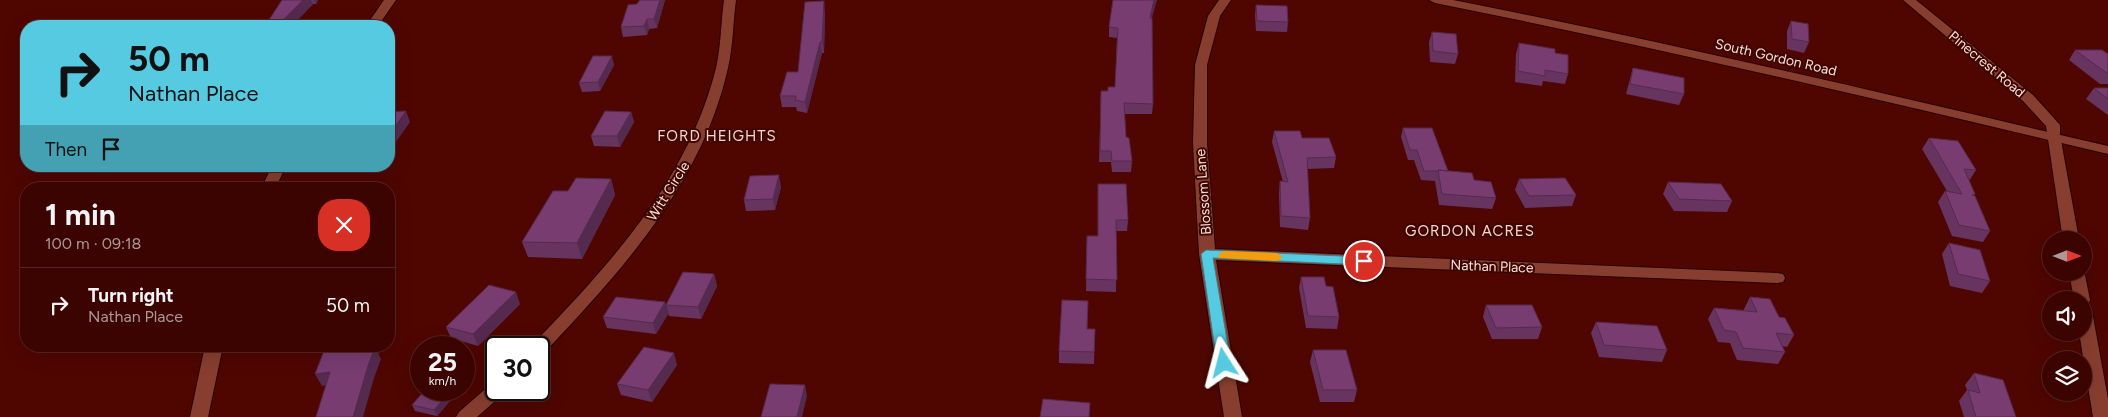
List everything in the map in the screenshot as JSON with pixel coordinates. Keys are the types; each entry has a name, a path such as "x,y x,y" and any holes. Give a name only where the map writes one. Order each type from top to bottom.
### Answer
{"street":[{"path":"376,20 390,0"},
{"name":"Witt Circle","path":"550,336 606,277 657,213 692,153 710,108 723,67 730,0"},
{"name":"Blossom Lane","path":"1225,0 1214,16 1201,65 1200,143 1206,254 1233,417"},
{"name":"South Gordon Road","path":"1435,0 1607,34 2108,150"},
{"name":"Pinecrest Road","path":"1909,0 2028,98 2053,125 2053,136 2069,231"},
{"name":"Nathan Place","path":"1206,254 1777,278"},
{"path":"2089,341 2102,417"},
{"path":"199,417 213,352"},
{"path":"465,417 485,400"}],"building":[{"path":"282,0 303,0 283,20 269,20"},
{"path":"640,0 660,0 654,19 647,19 644,26 621,27 628,5 637,4"},
{"path":"1113,0 1154,0 1150,18 1152,18 1153,104 1124,103 1126,137 1129,138 1132,161 1112,161 1111,151 1100,151 1101,91 1108,91 1108,87 1115,87 1118,28 1109,27"},
{"path":"824,1 822,42 820,42 805,102 795,100 796,96 780,96 787,72 798,72 805,2"},
{"path":"1256,5 1287,6 1288,22 1257,21"},
{"path":"1791,21 1808,24 1809,42 1792,39"},
{"path":"1432,32 1456,34 1458,54 1433,51"},
{"path":"1519,43 1555,49 1555,53 1568,55 1568,74 1545,70 1545,76 1518,71"},
{"path":"2075,50 2102,50 2108,54 2108,74"},
{"path":"593,56 612,56 598,82 579,83"},
{"path":"1633,68 1684,78 1684,94 1630,84"},
{"path":"2094,88 2108,88 2108,99"},
{"path":"406,111 395,127 395,112"},
{"path":"605,111 631,112 617,136 591,136"},
{"path":"1403,128 1432,128 1448,171 1424,171 1417,150 1410,150"},
{"path":"1274,131 1300,131 1302,138 1329,138 1336,157 1307,158 1310,218 1281,216 1280,181 1288,182"},
{"path":"1929,138 1958,141 1976,170 1964,169 1975,194 1972,195 1975,196 1990,231 1959,225 1945,191 1962,194"},
{"path":"1438,170 1472,173 1474,180 1491,182 1496,198 1442,194"},
{"path":"779,175 773,199 744,200 750,176"},
{"path":"576,178 611,179 577,243 522,242 553,191 568,191"},
{"path":"1565,178 1576,195 1529,196 1519,179"},
{"path":"1668,182 1721,184 1732,201 1679,199"},
{"path":"1098,184 1126,184 1128,220 1116,220 1117,280 1086,279 1087,236 1098,236"},
{"path":"1949,243 1980,250 1990,281 1958,274"},
{"path":"683,272 714,274 698,307 666,305"},
{"path":"1301,277 1324,277 1326,286 1333,287 1339,317 1308,316"},
{"path":"489,285 516,292 473,334 446,327"},
{"path":"616,297 665,302 653,323 603,317"},
{"path":"1750,297 1770,299 1779,317 1785,318 1794,335 1776,333 1785,352 1743,348 1736,332 1724,330 1714,308 1757,312"},
{"path":"1062,300 1088,301 1087,329 1095,329 1094,352 1059,351"},
{"path":"1486,305 1532,305 1542,327 1496,328"},
{"path":"1596,322 1657,326 1667,350 1604,345"},
{"path":"644,347 674,353 648,390 617,384"},
{"path":"1313,350 1346,350 1357,390 1323,390"},
{"path":"324,352 373,352 353,417 316,417 330,372 315,374"},
{"path":"1974,373 2003,380 2016,417 1976,417 1968,390 1980,393"},
{"path":"770,384 805,385 797,417 761,417"},
{"path":"1043,399 1090,403 1089,417 1040,417"},
{"path":"415,401 442,401 434,410 412,405"}],"slow traffic":[{"path":"1224,255 1277,257"}],"district":[{"name":"FORD HEIGHTS","path":"717,136"},
{"name":"GORDON ACRES","path":"1470,231"}],"route":[{"path":"1224,363 1206,254 1364,261"}]}
